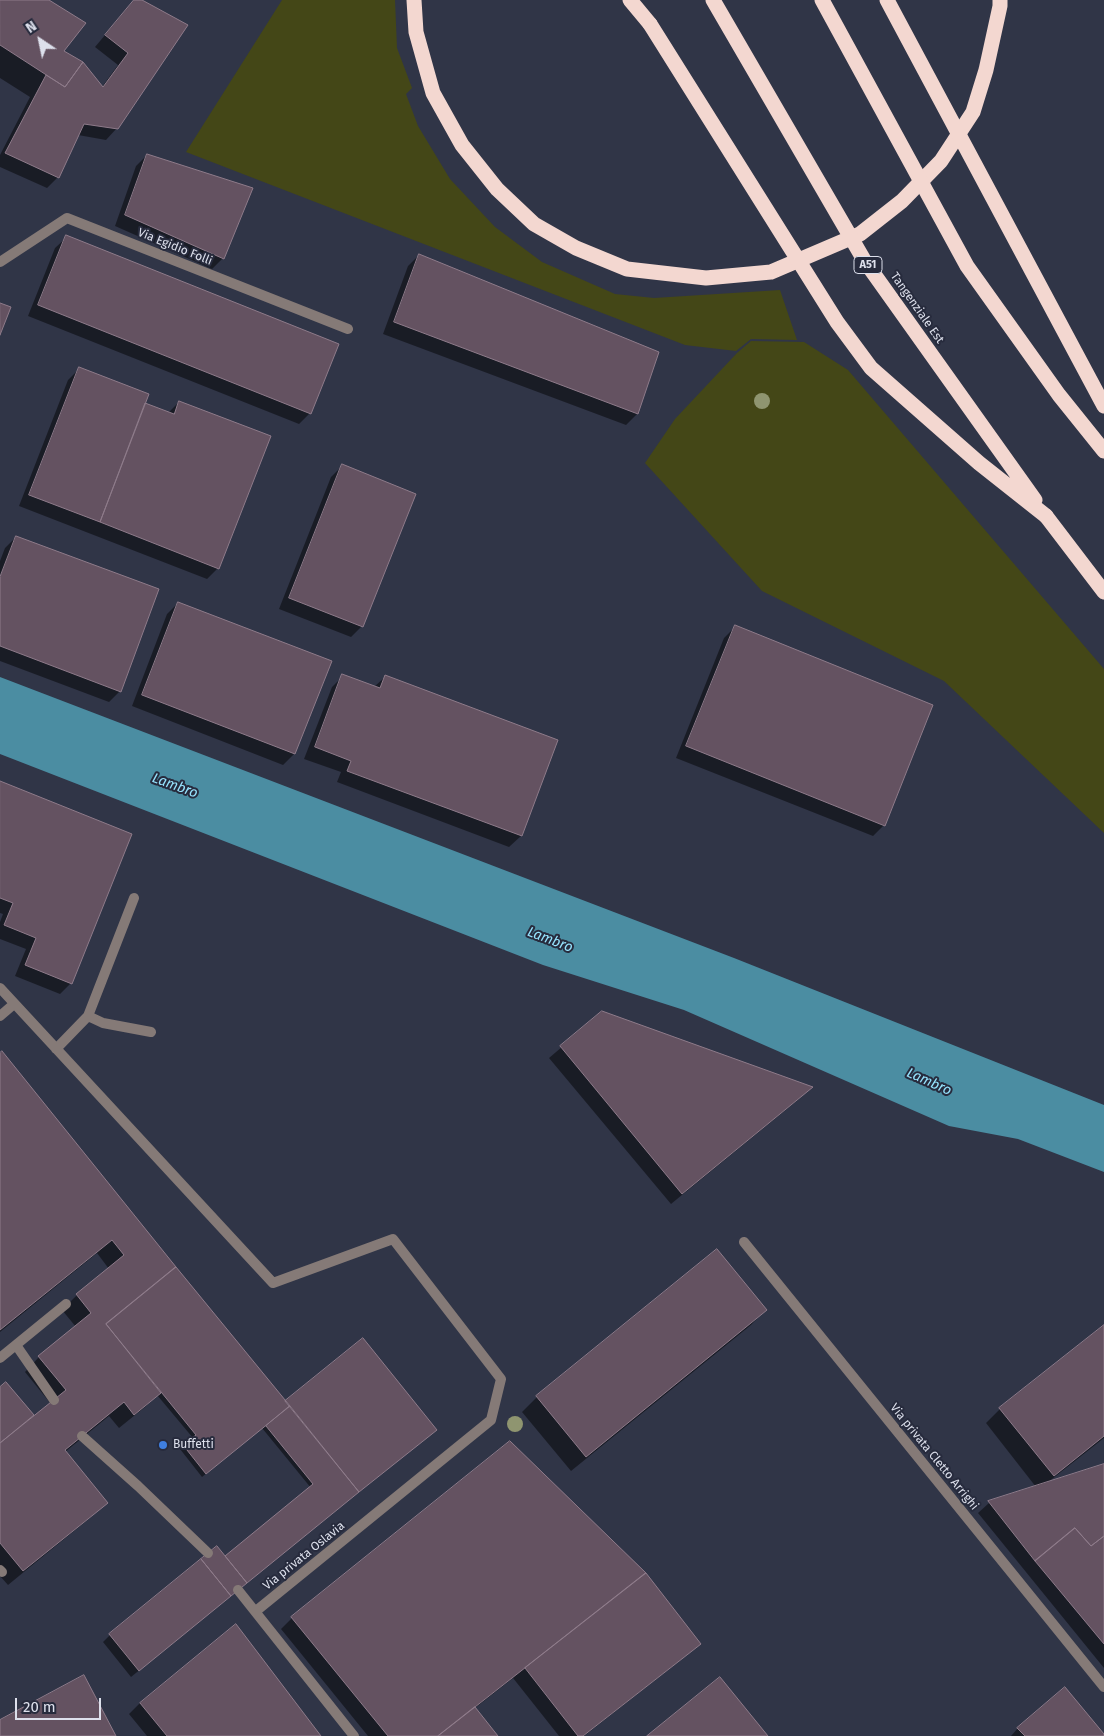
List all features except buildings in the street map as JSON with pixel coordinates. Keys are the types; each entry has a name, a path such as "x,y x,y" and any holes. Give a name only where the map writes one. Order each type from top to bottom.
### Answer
{"highway":[{"path":"414,0 416,32 433,93 462,144 497,189 534,224 576,248 627,269 706,278 772,272 860,234 902,201 941,161 973,112 986,70 1000,0"},
{"path":"630,0 650,24"},
{"path":"637,0 650,24 838,322 871,368 979,463 1046,516"},
{"name":"Tangenziale Est","path":"713,0 864,260 1046,516 1104,592"},
{"path":"822,0 967,266 1059,395 1104,452"},
{"path":"887,0 1104,406"}],"lane":[{"name":"Via Egidio Folli","path":"0,262 67,218 348,329"},
{"path":"0,988 56,1049 88,1016 134,898"},
{"path":"0,1016 14,1004"},
{"path":"88,1016 103,1023 151,1032"},
{"name":"Via privata Oslavia","path":"56,1049 273,1283 393,1239 501,1379 491,1420 256,1612"},
{"name":"Via privata Cletto Arrighi","path":"744,1242 1104,1687"},
{"path":"0,1358 66,1304"},
{"path":"16,1345 54,1400"},
{"path":"82,1436 208,1553"},
{"path":"238,1590 354,1736"}],"green space":[{"path":"282,0 395,0 397,48 412,88 406,94 418,126 450,179 495,227 542,262 615,294 654,298 780,290 797,340 751,339 736,351 685,345 186,152"},
{"path":"751,341 804,342 848,370 1104,669 1104,833 944,681 762,591 645,463 675,419 737,353"}],"water":[{"name":"Lambro","path":"0,677 734,958 1104,1105 1104,1172 1018,1139 949,1126 684,1010 543,965 0,754"}],"place":[{"name":"Buffetti","path":"163,1445"}]}
